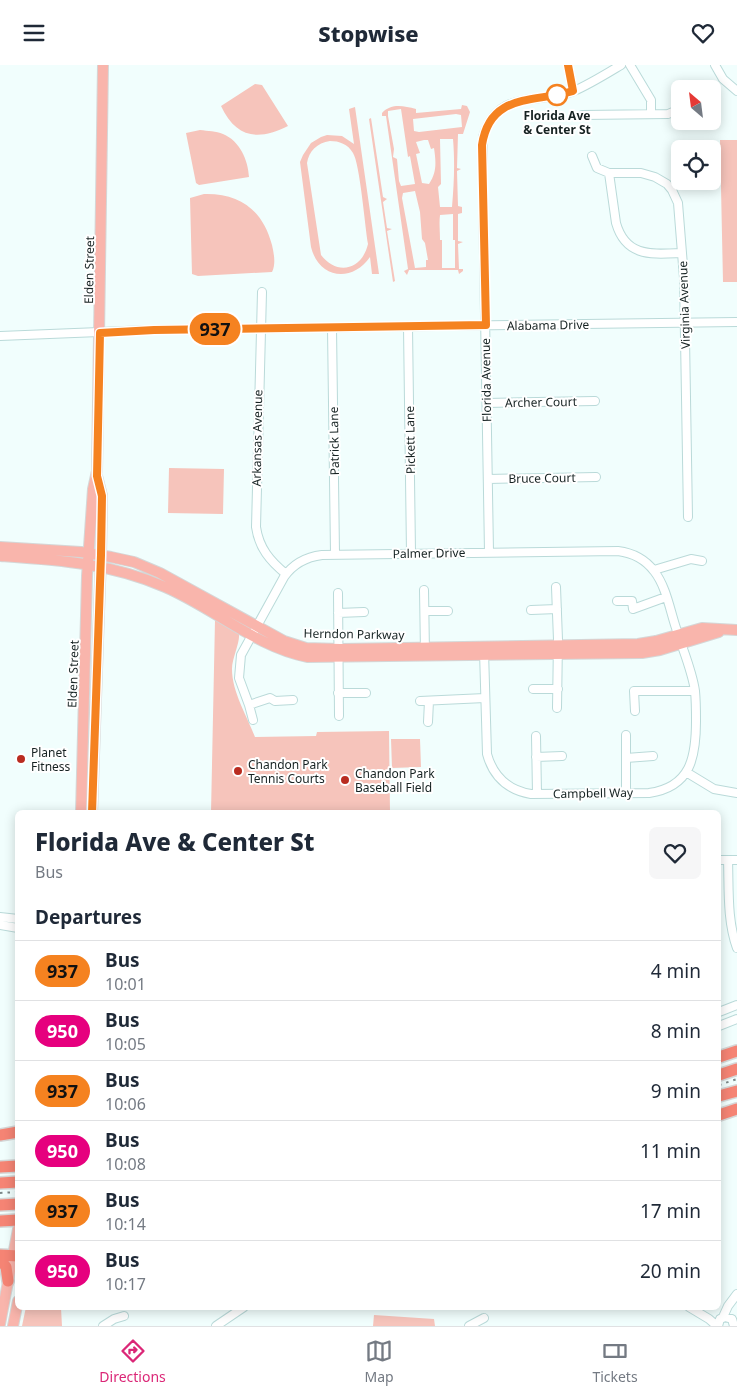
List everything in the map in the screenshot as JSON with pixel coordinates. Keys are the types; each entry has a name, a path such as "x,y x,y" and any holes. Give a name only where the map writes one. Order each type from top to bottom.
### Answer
{"highway":[{"path":"721,1056 737,1051"},
{"path":"721,1074 737,1069"},
{"path":"721,1095 737,1091"},
{"path":"721,1114 737,1109"},
{"path":"0,1135 15,1132"},
{"path":"0,1167 15,1166"},
{"path":"0,1183 15,1182"},
{"path":"0,1255 15,1256"},
{"path":"0,1259 6,1267 8,1281"}],"main road":[{"name":"Elden Street","path":"92,810 101,567 102,496 97,476 103,65"},
{"name":"Elden Street","path":"81,810 92,489 97,476"},
{"name":"Herndon Parkway","path":"0,547 89,559 101,567 132,575 165,587 254,630 298,646 338,653 558,649 679,639 702,628 732,630"},
{"name":"Herndon Parkway","path":"0,556 89,559 101,555 124,559 150,568 254,630"},
{"path":"0,1324 15,1256 12,1223"},
{"path":"13,1326 16,1310"}],"street":[{"path":"568,65 573,91"},
{"name":"Florida Avenue","path":"489,552 482,145 486,129 495,114 507,105 523,100 573,91 622,65"},
{"path":"630,65 651,100 651,114"},
{"path":"715,65 723,79 737,91"},
{"path":"582,115 671,114"},
{"path":"592,156 592,161 597,168 608,173 618,231 626,243 644,253 682,253"},
{"name":"Virginia Avenue","path":"608,173 648,174 667,184 678,203 685,323 688,517"},
{"name":"Arkansas Avenue","path":"262,292 256,527 264,552 275,565 286,573"},
{"name":"Alabama Drive","path":"0,336 260,329 737,322"},
{"name":"Pickett Lane","path":"408,327 412,553"},
{"name":"Patrick Lane","path":"332,328 335,554"},
{"name":"Archer Court","path":"487,403 595,401"},
{"name":"Bruce Court","path":"488,479 596,477"},
{"name":"Palmer Drive","path":"253,720 242,687 239,670 241,655 286,573 294,565 316,555 618,551 635,555 654,570 661,582 679,639"},
{"path":"654,570 691,559 702,561"},
{"path":"556,587 557,708"},
{"path":"424,590 425,652"},
{"path":"338,593 339,717"},
{"path":"618,601 632,601 633,609 666,597"},
{"path":"532,610 557,609"},
{"path":"425,611 448,611"},
{"path":"338,613 364,612"},
{"path":"679,639 695,691 696,745 692,761 686,773 714,789 737,793"},
{"name":"Campbell Way","path":"484,651 485,746 492,769 509,786 523,793 537,794 659,791 671,785 686,773"},
{"path":"533,689 558,689"},
{"path":"635,711 634,691 695,691"},
{"path":"338,693 366,693"},
{"path":"249,705 270,698 275,701 292,700"},
{"path":"420,701 485,698"},
{"path":"428,722 429,701"},
{"path":"626,735 626,793"},
{"path":"536,736 537,794"},
{"path":"536,757 562,756"},
{"path":"626,758 653,756"},
{"path":"733,860 730,905 733,938 737,948"},
{"path":"0,917 15,919"},
{"path":"0,925 15,928"},
{"path":"721,1011 737,1005"},
{"path":"721,1025 737,1019"},
{"path":"720,1322 737,1294"},
{"path":"732,1302 734,1323"},
{"path":"216,1326 240,1310"},
{"path":"694,1310 709,1319 720,1322 728,1317 734,1323"},
{"path":"103,1326 114,1319 124,1317"},
{"path":"469,1326 484,1318"}],"shaded area":[{"path":"255,84 262,85 288,126 267,134 249,134 234,125 227,117 221,106"},
{"path":"462,105 467,106 470,112 463,134 458,134 457,168 461,169 457,171 458,206 462,207 462,213 458,214 458,241 463,242 458,244 459,269 463,269 463,271 459,274 458,270 409,270 407,275 404,271 408,269 386,116 382,116 382,113 398,106 416,109 416,113 461,109","holes":["401,109 408,157 410,156 415,184 401,186 399,181 397,159 393,157 394,149 388,111","456,114 461,115 462,127 419,132 414,131 413,119","440,139 453,139 452,207 440,207 438,187 441,184","428,140 431,149 434,148 435,162 435,171 429,184 422,183 416,154 420,153 416,142","415,191 420,212 422,239 425,243 428,260 426,260 426,267 415,268 402,198 403,193","453,214 455,268 442,268 442,240 440,240 440,215"]},
{"path":"355,107 379,274 372,274 370,257 363,265 346,274 328,271 315,258 311,247 300,162 311,143 327,135 342,136 354,144 349,109","holes":["330,141 340,142 349,147 356,159 368,244 360,260 348,267 341,268 327,262 321,255 307,163 314,148"]},
{"path":"371,118 383,197 387,199 383,202 387,228 392,229 387,231 395,281 393,282 369,119"},
{"path":"200,130 220,133 234,141 245,158 249,177 199,185 196,183 186,133"},
{"path":"721,140 737,140 737,282 723,282"},
{"path":"204,194 229,197 248,206 256,214 263,223 272,245 274,262 272,272 198,276 192,274 190,198"},
{"path":"169,468 224,469 223,514 168,513"},
{"path":"215,620 239,634 232,665 234,686 255,737 316,736 317,732 389,731 390,810 211,810"},
{"path":"391,739 420,739 421,767 392,768"},
{"path":"25,1310 61,1310 62,1326 22,1326"},
{"path":"374,1315 434,1319 435,1326 373,1326"}],"railway":[{"path":"721,1084 737,1079"},
{"path":"0,1193 15,1192"}],"bus line":[{"name":"937","path":"92,810 102,496 97,476 100,333 154,330 486,325 482,145 486,129 495,114 507,105 523,100 573,91 568,65"}],"place":[{"name":"Florida Ave & Center St","path":"557,95"},
{"name":"Planet Fitness","path":"21,759"},
{"name":"Chandon Park Tennis Courts","path":"238,771"},
{"name":"Chandon Park Baseball Field","path":"345,780"}]}
